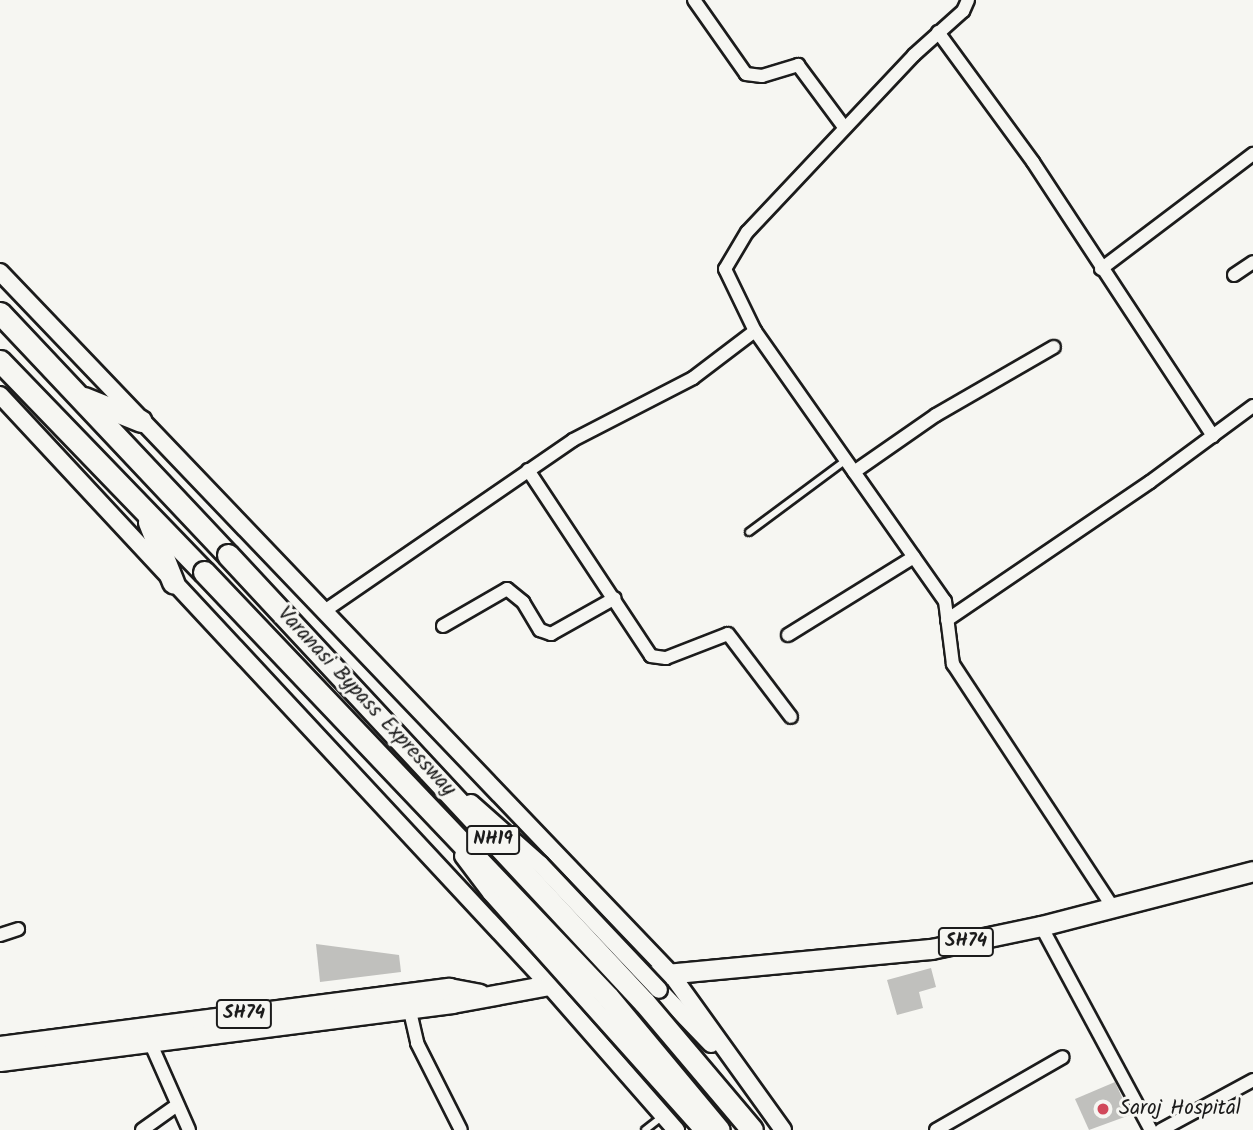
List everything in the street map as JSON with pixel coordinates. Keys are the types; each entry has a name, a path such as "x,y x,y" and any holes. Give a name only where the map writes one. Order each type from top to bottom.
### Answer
{"highway":[{"name":"Varanasi Bypass Expressway","path":"0,313 644,1002 752,1130"},
{"name":"Varanasi Bypass Expressway","path":"0,361 608,997 719,1130"},
{"path":"76,394 141,421"},
{"path":"145,513 173,582"}],"main road":[{"name":"SH74","path":"1,1046 150,1042 549,985 931,949 1041,926 1253,872"},
{"name":"SH74","path":"1,1046 449,988 487,995"}],"street":[{"path":"694,0 746,74 762,76 798,65 844,127"},
{"path":"968,0 963,11 938,32 844,127 730,254 725,269 727,282 755,331 945,601 953,664 1113,908"},
{"path":"938,32 1033,162 1213,436"},
{"path":"1101,269 1249,157 1253,171"},
{"path":"1234,275 1253,262"},
{"path":"0,272 671,974 783,1130"},
{"path":"323,612 573,440 693,378 755,331"},
{"path":"854,472 936,415 1054,347"},
{"path":"0,395 549,985 676,1130"},
{"path":"947,620 1253,406"},
{"path":"528,470 655,659 728,634 791,717"},
{"path":"788,635 914,557"},
{"path":"443,626 507,589 523,602 540,630 551,634 615,598"},
{"path":"413,753 540,864 758,1096"},
{"path":"416,794 491,893 704,1130"},
{"path":"1041,926 1151,1130"},
{"path":"0,935 18,929"},
{"path":"409,1007 417,1044 461,1130"},
{"path":"150,1042 189,1130"},
{"path":"936,1130 957,1124 1063,1057"},
{"path":"1161,1130 1253,1080"},
{"path":"142,1130 177,1105"}],"lane":[{"path":"749,532 846,460"},
{"path":"645,1130 663,1116"}],"building":[{"path":"316,944 399,955 401,972 320,982"},
{"path":"931,968 936,987 919,992 923,1008 897,1015 887,980"},
{"path":"1115,1082 1130,1115 1089,1130 1075,1099"}],"place":[{"name":"Saroj Hospital","path":"1103,1109"}]}
